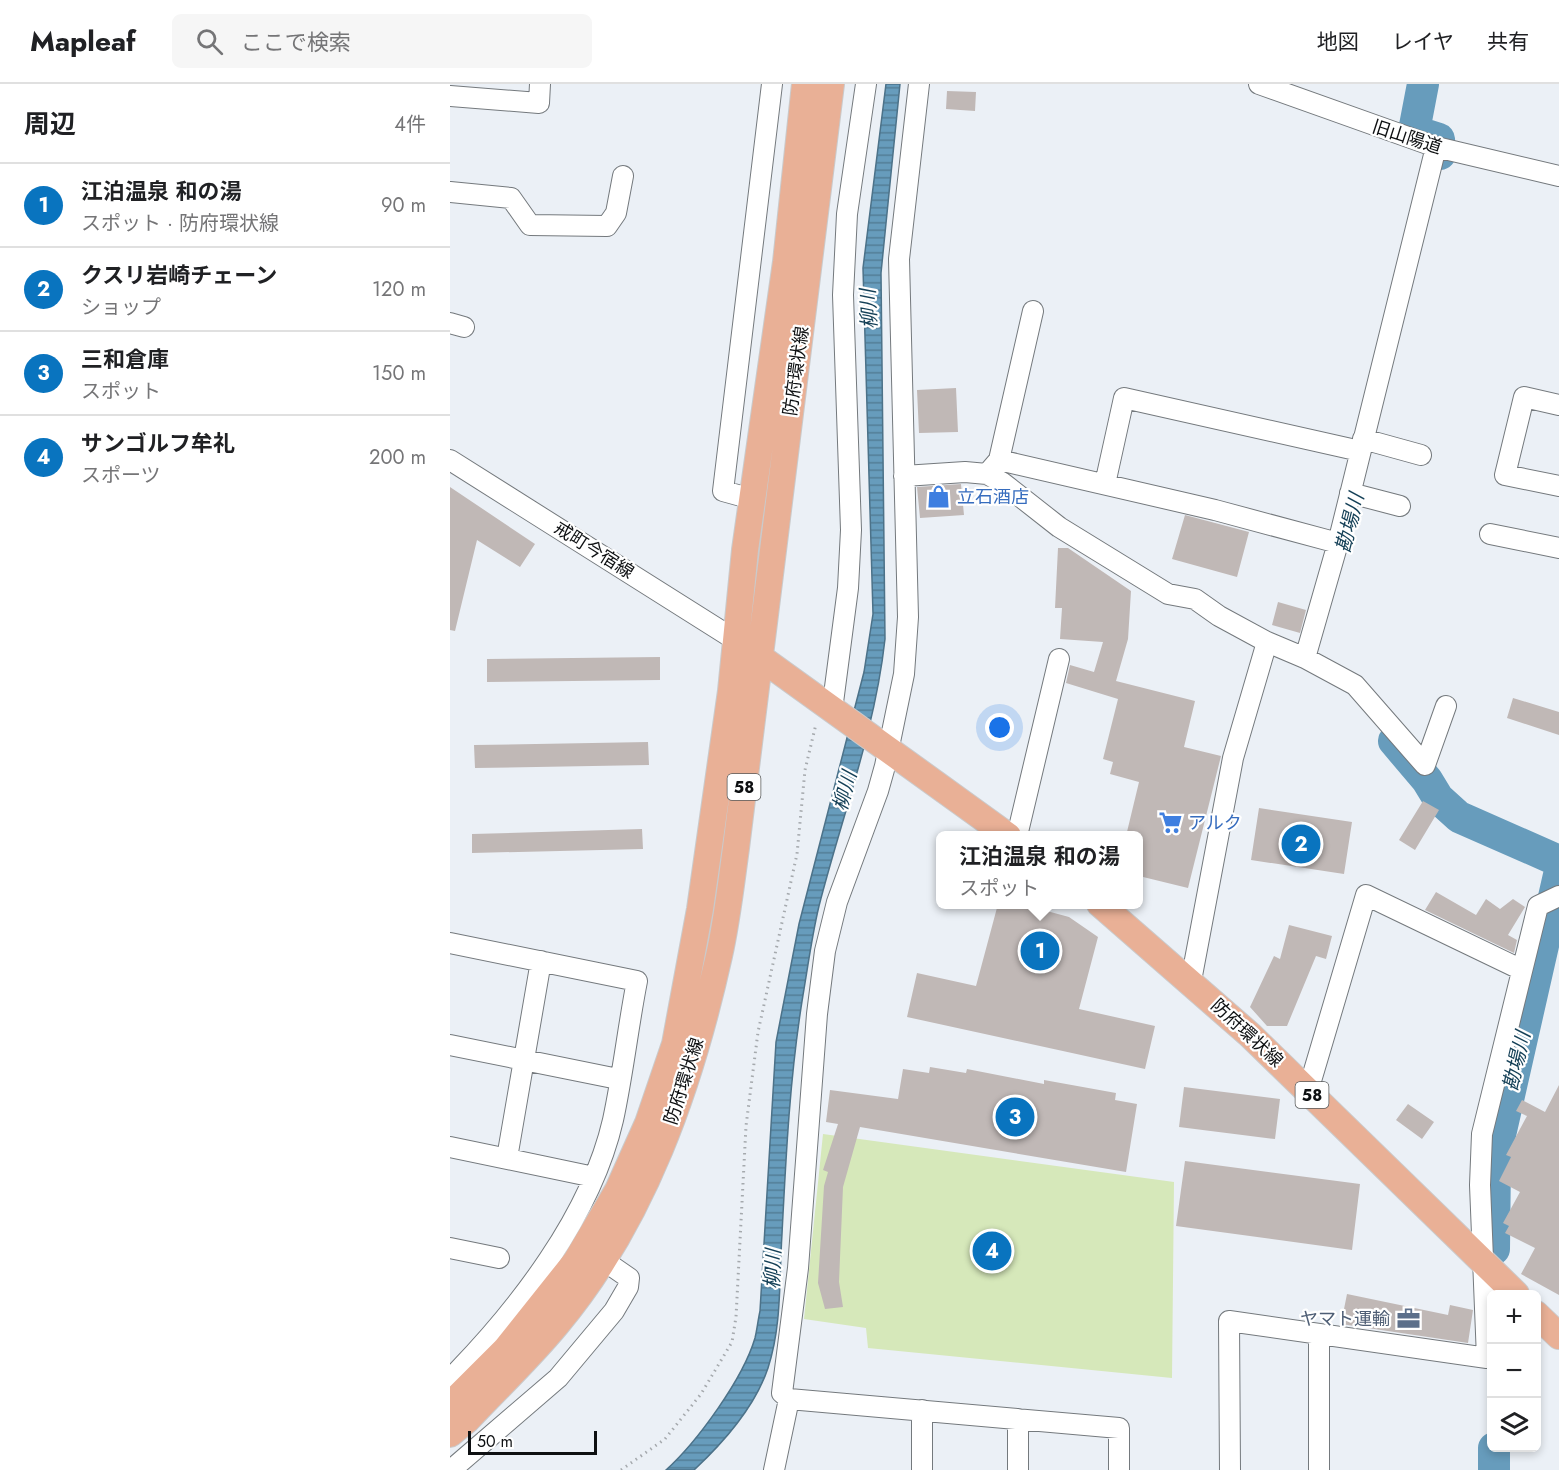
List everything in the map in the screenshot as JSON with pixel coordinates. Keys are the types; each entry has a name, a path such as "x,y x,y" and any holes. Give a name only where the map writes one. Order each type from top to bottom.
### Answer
{"main road":[{"name":"防府環状線","path":"454,1408 505,1350 576,1261 618,1190 648,1123 675,1044 689,971 737,641 752,499 786,262 806,84"},
{"name":"防府環状線","path":"454,1408 558,1324 603,1260 636,1200 669,1130 706,1009 720,954 761,659 777,503 809,277 831,84"},
{"path":"737,641 830,717 883,746 1001,831"},
{"name":"防府環状線","path":"1106,909 1191,981 1308,1091 1512,1290"},
{"path":"1541,1319 1559,1336"}],"street":[{"path":"450,96 539,102 540,84"},
{"path":"752,499 723,491 772,84"},
{"path":"830,717 848,588 851,530 844,272 847,214 866,84"},
{"path":"919,84 899,259 908,617 904,674 883,746 878,791 837,902 825,951 817,1014 798,1268 782,1393 789,1399 1119,1428 1119,1470"},
{"name":"旧山陽道","path":"1259,84 1436,147 1559,176"},
{"path":"1305,658 1338,543 1436,147"},
{"path":"450,192 511,198 530,225 607,225 616,213 623,177"},
{"path":"1033,311 993,467 1003,483 1059,527 1168,594 1195,599 1219,616 1267,642 1305,658 1355,685 1425,765 1446,706"},
{"path":"1559,405 1524,397 1505,475 1559,486"},
{"path":"1105,484 1124,398 1421,455"},
{"name":"戒町今宿線","path":"450,460 737,641"},
{"path":"904,476 965,472 993,467 1105,484 1338,543"},
{"path":"1350,493 1400,506"},
{"path":"1490,534 1559,548"},
{"path":"1191,981 1233,758 1267,642"},
{"path":"1018,831 1059,659"},
{"path":"1308,1091 1366,895 1522,970"},
{"path":"1230,1470 1229,1321 1487,1358 1485,1264 1480,1185 1482,1134 1538,906 1559,896"},
{"path":"450,943 637,981 618,1080 613,1120 594,1177 541,1270 479,1349 454,1408"},
{"path":"507,1158 541,961"},
{"path":"450,1045 618,1080"},
{"path":"450,1147 594,1177"},
{"path":"450,1248 499,1257"},
{"path":"451,1470 558,1378 614,1311 628,1287 629,1278 603,1260"},
{"path":"1319,1334 1319,1470"},
{"path":"774,1470 789,1399"},
{"path":"922,1410 922,1470"},
{"path":"1018,1419 1018,1470"}],"path":[{"path":"621,1470 665,1439 701,1394 732,1342 736,1317 746,1126 758,1032 797,854 805,770 830,717"}],"green space":[{"path":"823,1134 1174,1182 1172,1378 868,1348 866,1328 804,1319"}],"water":[{"name":"柳川","path":"886,84 900,84 881,273 885,639 874,707 819,906 803,995 789,1114 776,1335 762,1382 737,1424 694,1470 666,1470 718,1409 740,1372 755,1338 760,1311 776,1042 799,924 864,672 873,614 863,268"}],"building":[{"path":"947,91 976,92 975,111 946,109"},
{"path":"956,388 958,432 919,433 917,390"},
{"path":"961,484 964,515 920,518 917,487"},
{"path":"450,487 535,544 520,567 477,540 455,631 450,630"},
{"path":"1185,515 1249,532 1237,577 1172,559"},
{"path":"1058,548 1068,548 1131,591 1128,639 1116,681 1195,701 1184,747 1221,756 1188,888 1143,877 1143,831 1127,831 1139,782 1110,774 1113,762 1103,759 1118,699 1066,683 1070,665 1094,672 1103,642 1060,639 1062,608 1055,608"},
{"path":"1278,602 1306,610 1300,633 1272,625"},
{"path":"660,657 660,680 487,682 487,659"},
{"path":"1513,698 1559,712 1559,735 1507,718"},
{"path":"648,742 649,765 475,768 474,745"},
{"path":"1423,801 1439,810 1415,850 1399,840"},
{"path":"1259,808 1352,822 1344,874 1251,860"},
{"path":"642,829 643,849 472,853 472,834"},
{"path":"1436,892 1476,915 1486,899 1500,909 1513,899 1525,907 1508,935 1517,940 1514,953 1425,910"},
{"path":"997,909 1039,909 1069,917 1098,937 1079,1009 1155,1026 1145,1069 907,1017 917,973 976,986"},
{"path":"1289,925 1332,936 1326,959 1316,956 1287,1026 1267,1026 1250,1007 1274,956 1280,959"},
{"path":"930,1067 966,1073 967,1069 1044,1084 1044,1080 1116,1093 1115,1100 1137,1104 1126,1172 860,1127 843,1187 839,1282 843,1307 825,1309 818,1283 824,1186 828,1172 823,1170 838,1124 826,1122 830,1090 898,1099 903,1069 929,1073"},
{"path":"1559,1085 1559,1295 1521,1274 1535,1248 1505,1233 1509,1226 1503,1223 1520,1192 1499,1181 1511,1157 1506,1155 1527,1116 1516,1111 1522,1100 1545,1112"},
{"path":"1184,1087 1280,1099 1275,1139 1179,1127"},
{"path":"1408,1104 1434,1122 1422,1139 1396,1120"},
{"path":"1185,1161 1360,1184 1352,1250 1176,1226"},
{"name":"ヤマト運輸","path":"1347,1294 1448,1315 1450,1305 1473,1310 1468,1343 1341,1324"}],"waterway":[{"name":"勘場川","path":"1423,84 1414,131 1439,139 1440,154"},
{"name":"勘場川","path":"1394,741 1427,780 1438,798 1459,817 1559,861"},
{"name":"勘場川","path":"1494,1249 1495,1157 1559,875"},
{"name":"勘場川","path":"1494,1452 1494,1470"}],"place":[{"name":"立石酒店","path":"939,497"},
{"name":"アルク","path":"1170,823"},
{"name":"クスリ岩崎チェーン","path":"1301,844"},
{"name":"江泊温泉 和の湯","path":"1040,951"},
{"name":"三和倉庫","path":"1015,1117"},
{"name":"サンゴルフ牟礼","path":"992,1251"},
{"name":"ヤマト運輸","path":"1408,1319"}]}
